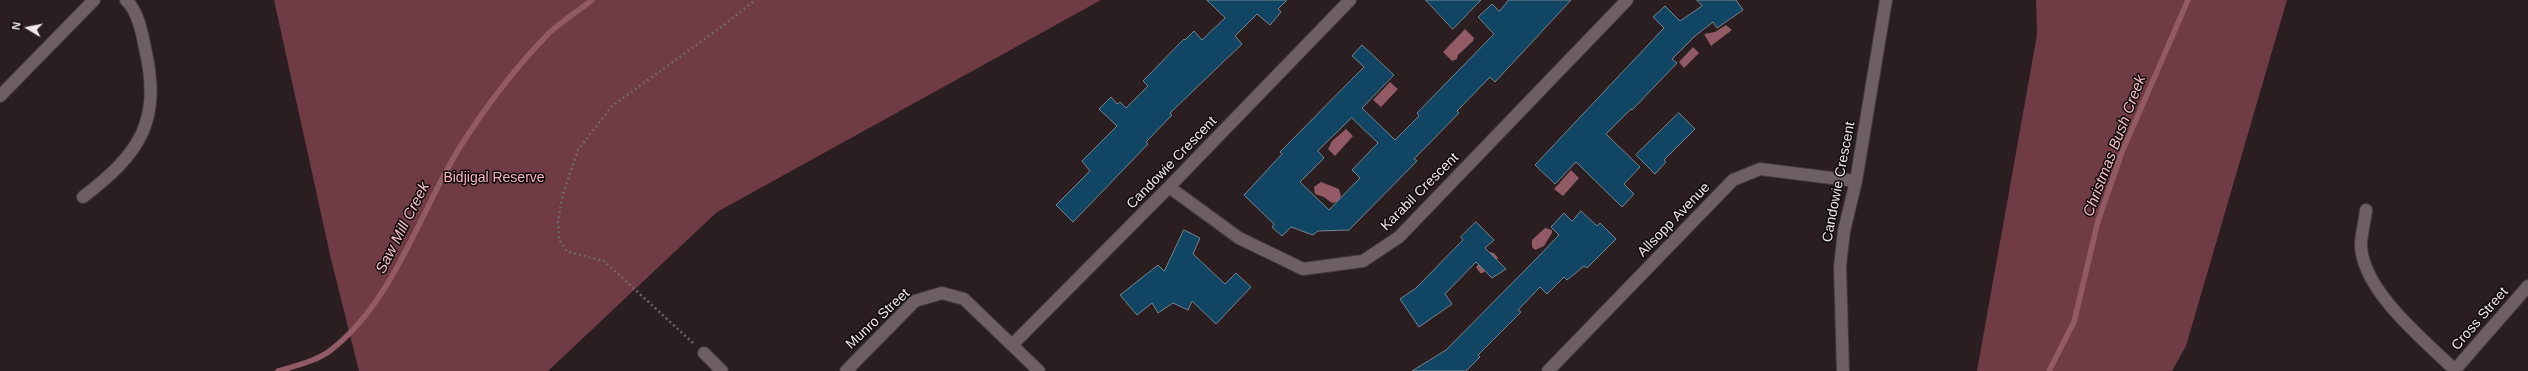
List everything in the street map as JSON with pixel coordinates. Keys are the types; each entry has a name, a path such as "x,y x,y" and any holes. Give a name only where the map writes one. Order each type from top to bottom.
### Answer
{"street":[{"path":"0,96 94,0"},
{"path":"83,197 107,178 126,160 138,142 147,123 152,100 150,68 141,31 126,0"},
{"name":"Candowie Crescent","path":"1013,344 1169,187 1350,0"},
{"name":"Karabil Crescent","path":"1169,187 1239,238 1303,269 1363,261 1399,238 1627,0"},
{"name":"Candowie Crescent","path":"1843,371 1840,266 1844,231 1856,182 1886,0"},
{"name":"Allsopp Avenue","path":"1548,371 1733,180 1760,169 1856,182"},
{"path":"2366,210 2361,246 2367,266 2382,298 2454,371"},
{"name":"Cross Street","path":"2454,371 2528,286"},
{"name":"Munro Street","path":"846,371 914,301 942,293 964,300 1013,344 1039,371"},
{"path":"704,353 722,371"}],"path":[{"path":"704,353 604,262 568,252 559,240 558,222 563,194 578,150 612,106 724,25 754,0"}],"green space":[{"name":"Bidjigal Reserve","path":"274,0 1101,0 717,212 548,371 359,371 331,259"},
{"path":"2036,0 2287,0 2186,346 2172,371 1977,371 2037,35"}],"shaded area":[{"path":"1726,25 1732,30 1711,46 1704,34 1715,32"},
{"path":"1465,29 1474,38 1473,41 1458,55 1457,59 1452,61 1443,52"},
{"path":"1693,47 1699,53 1684,68 1679,62"},
{"path":"1390,82 1398,89 1381,107 1373,100"},
{"path":"1346,129 1353,136 1335,156 1328,149 1332,141"},
{"path":"1571,170 1579,178 1563,196 1554,189"},
{"path":"1321,182 1339,189 1341,196 1338,202 1332,203 1324,197 1315,194 1314,187"},
{"path":"1545,228 1552,230 1552,233 1544,246 1535,250 1532,247 1532,240"},
{"path":"1490,252 1494,253 1498,258 1483,273 1480,273 1476,267"}],"building":[{"path":"1207,0 1287,0 1278,9 1281,12 1270,25 1257,14 1235,36 1242,44 1170,113 1172,115 1146,142 1148,144 1073,222 1056,205 1090,171 1082,161 1117,126 1099,109 1111,97 1117,104 1120,102 1126,108 1148,86 1143,81 1184,39 1185,40 1194,31 1202,40 1225,18"},
{"path":"1426,0 1481,0 1453,29"},
{"path":"1509,0 1571,0 1495,82 1490,77 1457,111 1459,113 1414,159 1417,161 1349,230 1318,231 1313,235 1291,227 1282,236 1272,227 1274,224 1244,195 1282,154 1280,152 1364,67 1352,56 1362,45 1394,75 1362,108 1395,140 1419,116 1417,113 1494,34 1478,17 1492,4 1499,11","holes":["1352,118 1378,143 1352,170 1360,178 1329,210 1300,182 1324,158 1318,151"]},
{"path":"1697,0 1736,0 1743,10 1717,28 1713,22 1695,36 1672,59 1677,63 1632,110 1631,109 1606,134 1640,167 1624,184 1634,194 1622,207 1576,162 1555,184 1535,165 1664,28 1653,17 1665,6 1680,21 1702,6"},
{"path":"1679,113 1695,129 1664,160 1666,162 1655,174 1636,155"},
{"path":"1581,211 1597,226 1600,223 1616,239 1587,268 1584,266 1567,280 1564,277 1547,294 1540,287 1518,310 1521,312 1478,355 1480,357 1466,371 1412,371 1446,350 1535,260 1559,235 1551,227 1564,213 1572,221"},
{"path":"1476,222 1494,240 1485,248 1506,269 1492,278 1476,262 1445,294 1452,304 1419,327 1400,299 1416,288 1463,240 1461,237"},
{"path":"1184,230 1200,238 1193,254 1225,284 1236,273 1251,287 1216,324 1192,301 1188,310 1173,303 1158,313 1152,303 1137,315 1120,295 1158,265 1164,271"}],"waterway":[{"name":"Saw Mill Creek","path":"278,371 306,363 325,354 353,330 372,307 389,282 445,173 480,117 524,60 549,33 592,0"},
{"name":"Christmas Bush Creek","path":"2049,371 2074,322 2098,221 2122,152 2188,0"}]}
